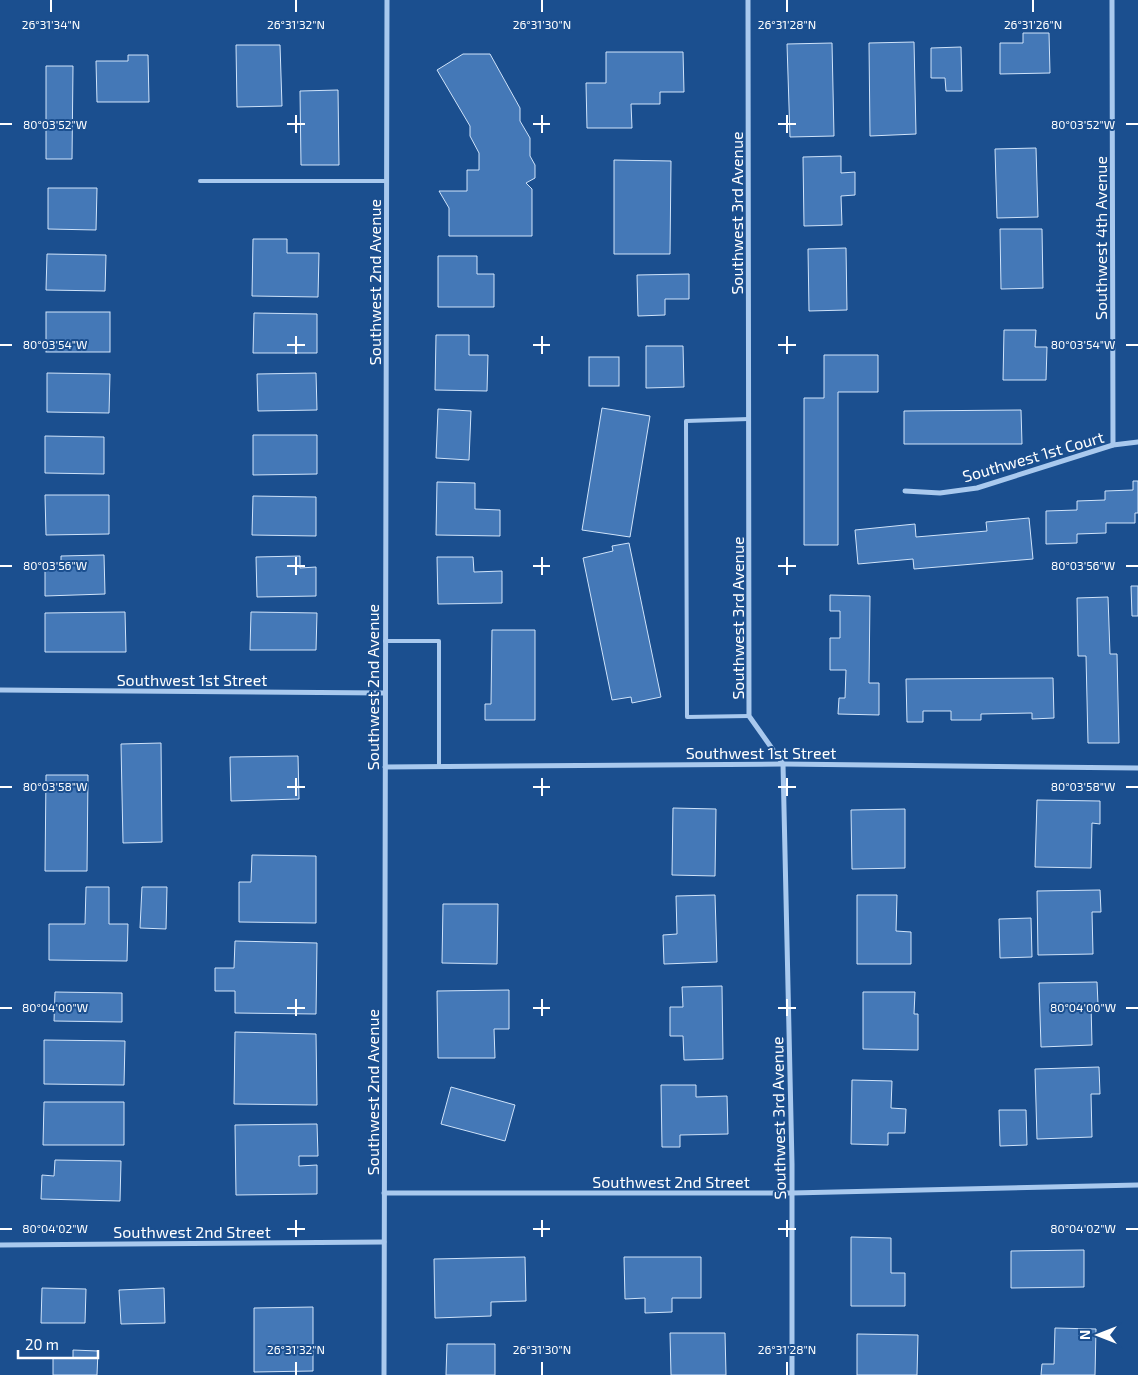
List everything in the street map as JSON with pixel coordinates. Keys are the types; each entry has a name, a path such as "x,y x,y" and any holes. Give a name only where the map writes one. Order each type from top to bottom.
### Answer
{"street":[{"name":"Southwest 2nd Avenue","path":"384,1375 387,0"},
{"name":"Southwest 3rd Avenue","path":"748,0 749,716 782,764 792,1194 792,1375"},
{"name":"Southwest 4th Avenue","path":"1112,0 1113,445"},
{"name":"Southwest 1st Court","path":"905,491 940,493 976,488 1113,445 1138,442"},
{"name":"Southwest 1st Street","path":"0,690 385,693"},
{"name":"Southwest 1st Street","path":"385,767 782,764 1138,768"},
{"name":"Southwest 2nd Street","path":"384,1194 792,1194 1138,1185"},
{"name":"Southwest 2nd Street","path":"0,1244 384,1242"}],"lane":[{"path":"200,181 386,181"},
{"path":"748,419 686,421 686,441 687,717 749,716"},
{"path":"385,641 439,641 439,766"}],"building":[{"path":"1023,33 1049,33 1050,73 1000,74 1000,43 1023,43"},
{"path":"914,42 916,134 870,136 869,43"},
{"path":"832,43 834,136 790,137 787,44"},
{"path":"236,45 280,45 282,106 237,107"},
{"path":"961,47 962,91 946,91 945,78 931,78 931,48"},
{"path":"606,52 683,52 684,92 660,92 660,104 631,104 632,128 587,128 586,83 606,83"},
{"path":"463,54 490,54 520,108 520,121 530,138 530,156 535,165 535,178 526,183 532,189 532,236 449,236 449,208 439,191 467,191 467,170 479,170 479,153 470,136 470,126 437,70"},
{"path":"128,55 148,55 149,102 97,102 96,61 128,61"},
{"path":"46,66 73,66 72,159 46,159"},
{"path":"338,90 339,165 301,165 300,91"},
{"path":"1036,148 1038,217 997,218 995,149"},
{"path":"841,156 841,173 855,172 855,195 841,196 842,225 804,226 803,157"},
{"path":"614,160 671,161 670,254 614,254"},
{"path":"48,188 97,188 96,230 48,229"},
{"path":"1000,229 1042,229 1043,288 1001,289"},
{"path":"253,239 287,239 287,253 319,253 318,297 252,296"},
{"path":"846,248 847,310 809,311 808,249"},
{"path":"47,254 106,255 105,291 46,290"},
{"path":"438,256 477,256 477,274 494,274 494,307 438,307"},
{"path":"689,274 689,299 665,299 665,315 638,316 637,275"},
{"path":"46,312 110,312 110,352 46,352"},
{"path":"254,313 317,314 317,353 253,353"},
{"path":"1004,330 1036,330 1035,347 1047,347 1046,380 1003,380"},
{"path":"436,335 469,335 469,355 488,355 487,391 435,390"},
{"path":"646,346 683,346 684,387 646,388"},
{"path":"824,355 878,355 878,392 838,392 838,545 804,545 804,398 824,398"},
{"path":"589,357 619,357 619,386 589,386"},
{"path":"47,373 110,374 109,413 47,412"},
{"path":"316,373 317,410 258,411 257,374"},
{"path":"602,408 650,416 630,537 582,530"},
{"path":"438,409 471,411 469,460 436,458"},
{"path":"1021,410 1022,444 904,444 904,411"},
{"path":"253,435 317,435 317,474 253,475"},
{"path":"45,436 104,437 104,474 45,473"},
{"path":"1133,481 1138,481 1138,513 1135,513 1135,523 1106,523 1106,533 1077,534 1077,543 1046,544 1046,511 1077,510 1077,501 1105,500 1105,491 1133,490"},
{"path":"437,482 475,483 475,509 500,510 500,536 436,535"},
{"path":"45,495 109,495 109,534 46,535"},
{"path":"253,496 316,497 316,536 252,535"},
{"path":"1029,518 1033,559 914,569 913,559 858,564 855,530 915,524 916,537 987,531 986,522"},
{"path":"629,543 661,697 632,703 631,697 612,700 583,558 613,551 612,546"},
{"path":"104,555 105,594 45,596 45,565 61,565 61,556"},
{"path":"300,556 300,568 316,567 316,596 257,597 256,557"},
{"path":"437,557 473,557 474,572 502,571 502,603 438,604"},
{"path":"1131,586 1138,586 1138,616 1132,616"},
{"path":"830,595 870,596 869,683 879,683 879,715 838,714 839,698 845,698 846,670 830,670 830,638 840,638 840,611 830,611"},
{"path":"1108,597 1110,654 1117,654 1119,743 1088,743 1086,656 1078,656 1077,598"},
{"path":"125,612 126,652 45,652 45,613"},
{"path":"251,612 317,613 316,650 250,650"},
{"path":"492,630 535,630 535,720 485,720 485,704 491,704"},
{"path":"1053,678 1054,718 1032,719 1032,713 981,714 981,720 951,720 951,711 923,711 923,722 907,722 906,679"},
{"path":"161,743 162,842 123,843 121,744"},
{"path":"298,756 299,799 231,801 230,757"},
{"path":"46,775 88,775 87,871 45,871"},
{"path":"1037,800 1100,801 1100,824 1092,823 1091,868 1035,867"},
{"path":"673,808 716,809 715,876 672,875"},
{"path":"905,809 905,868 852,869 851,810"},
{"path":"252,855 316,856 316,923 239,922 239,882 251,882"},
{"path":"86,887 109,887 109,924 128,924 127,961 49,960 49,924 85,924"},
{"path":"142,887 167,887 166,929 140,928"},
{"path":"1100,890 1101,912 1092,912 1093,954 1038,955 1037,891"},
{"path":"715,895 717,962 664,964 663,935 677,934 676,896"},
{"path":"857,895 897,895 896,931 911,932 911,964 857,964"},
{"path":"443,904 498,904 497,964 442,963"},
{"path":"1031,918 1032,957 1000,958 999,919"},
{"path":"235,941 317,943 316,1014 235,1013 235,991 215,991 215,968 234,968"},
{"path":"1097,982 1098,1004 1091,1004 1092,1045 1041,1047 1039,983"},
{"path":"722,986 723,1059 684,1060 683,1036 670,1036 670,1007 683,1007 682,987"},
{"path":"509,990 509,1029 494,1029 495,1058 438,1058 437,991"},
{"path":"55,992 122,993 122,1022 54,1021"},
{"path":"863,992 915,992 914,1014 918,1014 918,1050 863,1049"},
{"path":"235,1032 316,1034 317,1105 234,1104"},
{"path":"44,1040 125,1041 124,1085 44,1084"},
{"path":"1099,1067 1100,1094 1091,1094 1092,1137 1037,1139 1035,1069"},
{"path":"852,1080 892,1081 891,1108 906,1109 905,1133 888,1133 888,1145 851,1144"},
{"path":"661,1085 696,1085 696,1097 727,1096 728,1134 680,1135 680,1147 662,1147"},
{"path":"451,1087 515,1105 505,1141 441,1124"},
{"path":"44,1102 124,1102 124,1145 43,1145"},
{"path":"999,1110 1026,1110 1027,1145 1000,1146"},
{"path":"317,1124 318,1156 299,1156 299,1166 317,1165 317,1194 236,1195 235,1125"},
{"path":"55,1160 121,1161 120,1201 41,1199 42,1175 54,1176"},
{"path":"851,1237 891,1238 891,1273 905,1273 905,1306 851,1306"},
{"path":"1084,1250 1084,1287 1011,1288 1011,1251"},
{"path":"525,1257 526,1301 491,1302 491,1316 435,1318 434,1259"},
{"path":"624,1257 701,1257 701,1298 672,1298 672,1312 645,1313 645,1298 625,1299"},
{"path":"42,1288 86,1289 85,1323 41,1323"},
{"path":"164,1288 165,1323 121,1324 119,1290"},
{"path":"313,1307 313,1371 254,1372 254,1308"},
{"path":"1055,1328 1096,1329 1095,1375 1041,1375 1042,1364 1054,1364"},
{"path":"670,1333 725,1333 726,1375 671,1375"},
{"path":"857,1334 918,1335 917,1375 857,1375"},
{"path":"447,1344 495,1344 495,1375 446,1375"},
{"path":"73,1350 98,1351 97,1375 53,1375 53,1358 73,1358"}]}
